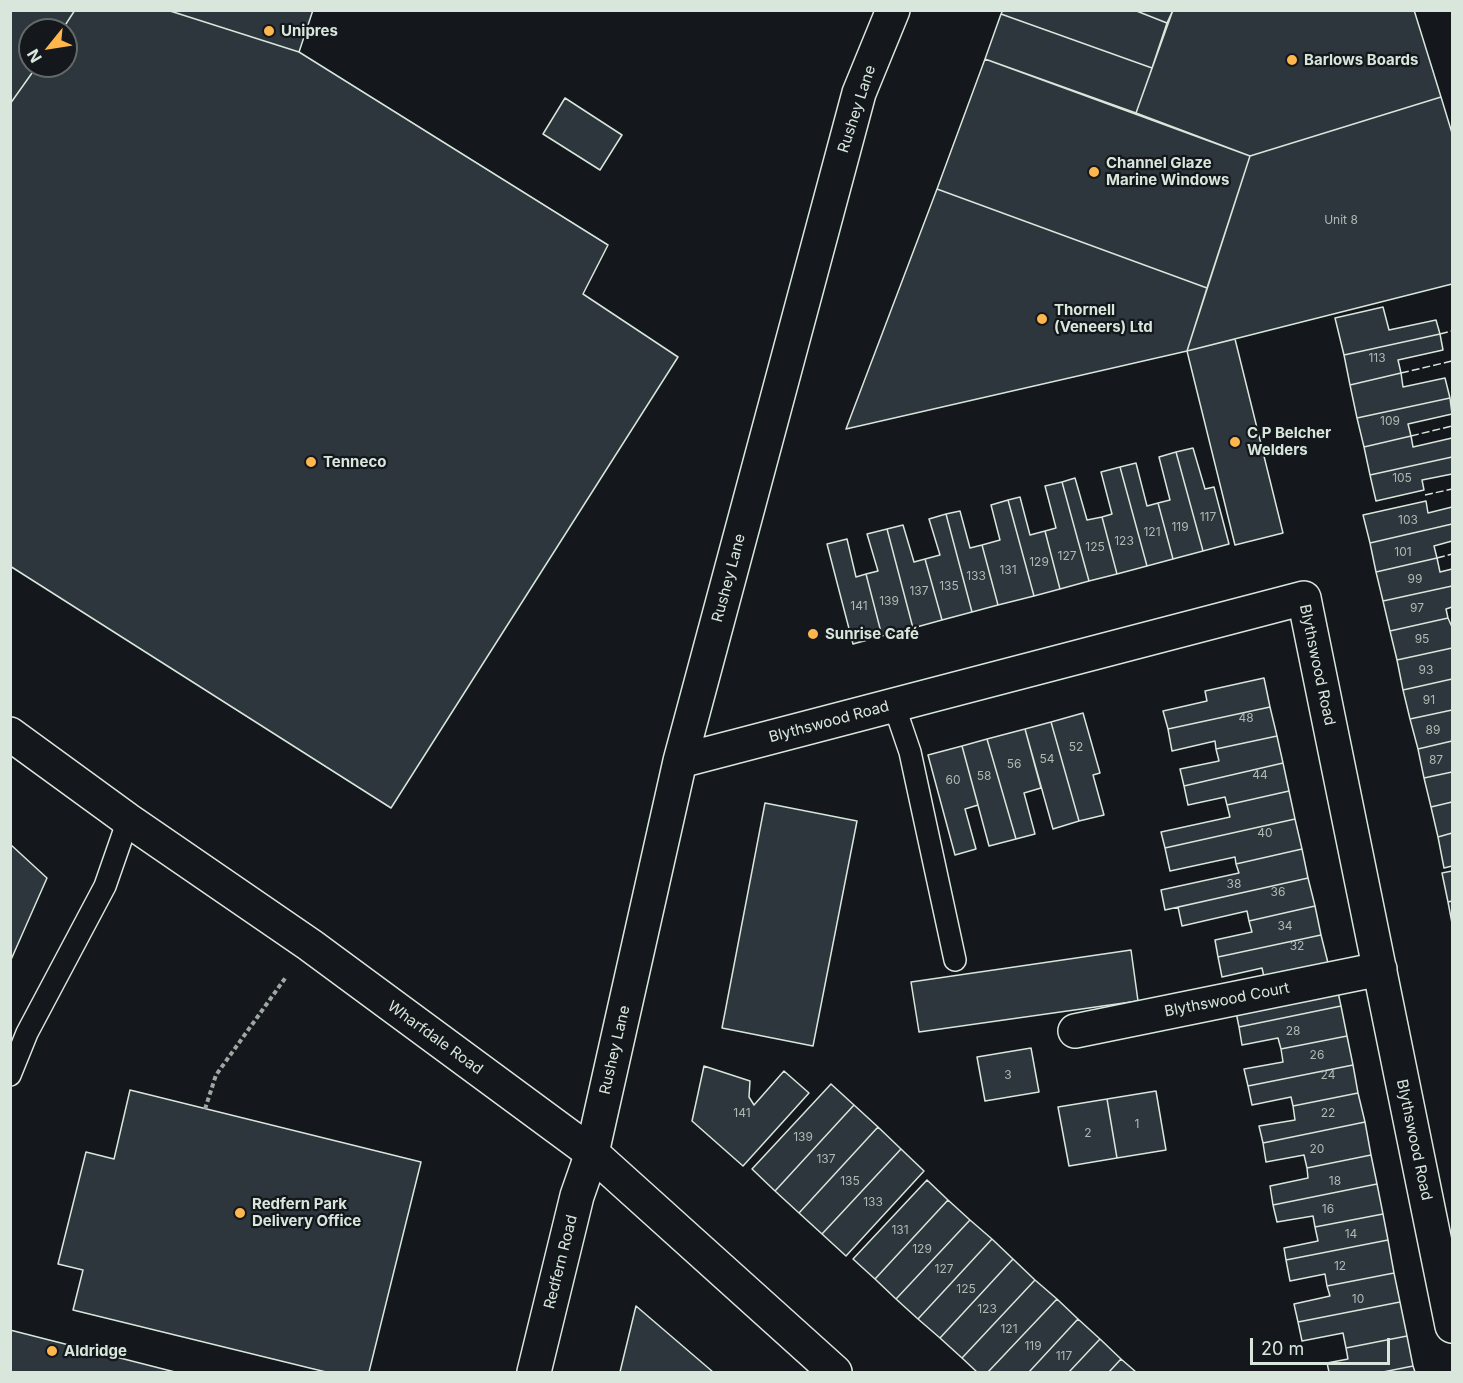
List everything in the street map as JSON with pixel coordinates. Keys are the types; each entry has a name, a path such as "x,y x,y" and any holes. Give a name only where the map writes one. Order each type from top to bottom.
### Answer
{"street":[{"name":"Rushey Lane","path":"592,1153 680,761 859,93 893,10"},
{"name":"Blythswood Road","path":"680,761 1304,598 1452,1326"},
{"name":"Wharfdale Road","path":"10,734 128,820 310,945 592,1153 835,1372"},
{"name":"Blythswood Court","path":"1075,1031 1380,969"},
{"name":"Redfern Road","path":"534,1372 577,1196 592,1153"}],"lane":[{"path":"894,705 910,752 955,960"},
{"path":"10,1075 27,1033 105,886 128,820"}],"path":[{"path":"205,1109 216,1075 310,945"}],"building":[{"path":"10,10 75,10 70,18 18,18 18,78 28,78 10,104"},
{"name":"Tenneco","path":"75,10 167,10 299,52 608,245 583,294 678,357 391,808 10,566 10,104 28,78 78,78 78,18 70,18"},
{"name":"Unipres","path":"167,10 313,10 299,52"},
{"path":"1003,10 1134,10 1167,23 1152,68 1001,14"},
{"path":"1134,10 1173,10 1167,23"},
{"name":"Barlows Boards","path":"1173,10 1414,10 1441,97 1250,156 1136,113"},
{"path":"1001,14 1152,68 1136,113 985,59"},
{"name":"Channel Glaze Marine Windows","path":"985,59 1250,156 1207,288 937,189"},
{"path":"1441,97 1452,133 1452,284 1187,351 1250,156"},
{"path":"565,98 622,135 600,170 543,134"},
{"name":"Thornell (Veneers) Ltd","path":"937,189 1207,288 1187,351 846,429"},
{"path":"1383,307 1389,330 1436,320 1440,334 1344,355 1335,318"},
{"path":"1440,334 1443,350 1398,360 1401,373 1350,385 1344,355"},
{"name":"C P Belcher Welders","path":"1235,339 1283,533 1235,545 1187,351"},
{"path":"1401,373 1403,387 1445,378 1450,398 1357,418 1350,385"},
{"path":"1450,398 1452,414 1408,424 1411,436 1364,447 1357,418"},
{"path":"1411,436 1413,447 1452,438 1452,457 1370,475 1364,447"},
{"path":"1193,448 1205,489 1214,487 1229,544 1203,551 1176,452"},
{"path":"1176,452 1203,551 1173,559 1158,503 1170,500 1159,457"},
{"path":"1452,457 1452,474 1422,480 1424,490 1376,501 1370,475"},
{"path":"1136,463 1147,506 1158,503 1173,559 1147,566 1120,467"},
{"path":"1120,467 1147,566 1117,574 1102,517 1112,514 1101,472"},
{"path":"1075,478 1087,520 1102,517 1117,574 1089,581 1062,482"},
{"path":"1062,482 1089,581 1060,589 1045,531 1056,528 1045,486"},
{"path":"1020,497 1030,535 1045,531 1060,589 1034,596 1008,500"},
{"path":"1008,500 1034,596 998,605 982,545 1000,540 991,505"},
{"path":"1426,501 1428,513 1452,507 1452,524 1370,543 1363,515"},
{"path":"960,511 970,548 982,545 998,605 972,612 946,514"},
{"path":"946,514 972,612 942,620 925,559 940,555 929,519"},
{"path":"1452,524 1452,541 1434,546 1437,558 1376,572 1370,543"},
{"path":"903,525 914,562 925,559 942,620 913,628 887,529"},
{"path":"887,529 913,628 882,636 866,574 878,571 867,534"},
{"path":"847,539 856,577 866,574 882,636 853,644 827,544"},
{"path":"1437,558 1440,572 1452,569 1452,586 1383,601 1376,572"},
{"path":"1452,586 1452,607 1446,609 1448,618 1390,631 1383,601"},
{"path":"1448,618 1452,627 1452,648 1397,660 1390,631"},
{"path":"1452,648 1452,679 1403,690 1397,660"},
{"path":"1264,678 1270,707 1168,729 1163,711 1207,701 1205,691"},
{"path":"1452,679 1452,710 1410,719 1403,690"},
{"path":"1270,707 1277,736 1216,749 1215,741 1172,751 1168,729"},
{"path":"1452,710 1452,741 1418,749 1410,719"},
{"path":"1083,713 1100,773 1093,775 1104,815 1079,821 1051,722"},
{"path":"1051,722 1079,821 1053,829 1025,729"},
{"path":"1025,729 1041,788 1024,793 1035,834 1016,839 987,739"},
{"path":"1277,736 1283,763 1184,786 1180,769 1219,761 1216,749"},
{"path":"987,739 1016,839 989,846 962,746"},
{"path":"1452,741 1452,772 1424,778 1418,749"},
{"path":"962,746 978,805 965,809 976,849 955,855 928,755"},
{"path":"1283,763 1289,791 1227,805 1225,797 1188,805 1184,786"},
{"path":"1452,772 1452,802 1431,807 1424,778"},
{"path":"1289,791 1295,819 1165,848 1161,832 1230,817 1227,805"},
{"path":"1452,802 1452,833 1438,837 1431,807"},
{"path":"765,803 857,821 813,1046 722,1028"},
{"path":"1295,819 1302,849 1236,864 1235,857 1170,871 1165,848"},
{"path":"1452,833 1452,866 1444,868 1438,837"},
{"path":"10,844 47,878 10,962"},
{"path":"1302,849 1308,878 1165,910 1161,890 1239,873 1236,864"},
{"path":"1452,871 1452,901 1448,902 1442,873"},
{"path":"1308,878 1315,906 1249,921 1247,911 1182,926 1178,907"},
{"path":"1452,901 1452,923 1448,902"},
{"path":"1315,906 1321,935 1218,957 1215,940 1252,932 1249,921"},
{"path":"1321,935 1328,963 1264,977 1262,968 1222,977 1218,957"},
{"path":"1131,950 1138,1001 919,1032 911,982"},
{"path":"1336,983 1341,1006 1239,1027 1236,1012"},
{"path":"1341,1006 1347,1036 1281,1049 1278,1038 1242,1045 1239,1027"},
{"path":"1347,1036 1353,1065 1248,1086 1244,1069 1283,1062 1281,1049"},
{"path":"1031,1048 1039,1092 985,1101 977,1057"},
{"path":"1353,1065 1358,1093 1293,1106 1291,1097 1252,1105 1248,1086"},
{"path":"704,1066 750,1081 749,1097 754,1105 784,1071 809,1093 743,1166 692,1121"},
{"path":"831,1084 854,1105 775,1191 752,1169"},
{"name":"Redfern Park Delivery Office","path":"130,1090 421,1162 369,1372 326,1372 73,1310 83,1270 58,1264 86,1152 114,1159"},
{"path":"1156,1091 1166,1150 1117,1158 1107,1099"},
{"path":"1358,1093 1365,1122 1263,1143 1259,1126 1295,1120 1293,1106"},
{"path":"1107,1099 1117,1158 1069,1166 1058,1107"},
{"path":"854,1105 878,1127 799,1213 775,1191"},
{"path":"1365,1122 1371,1155 1307,1168 1304,1155 1266,1162 1263,1143"},
{"path":"878,1127 901,1149 822,1234 799,1213"},
{"path":"901,1149 924,1171 846,1256 822,1234"},
{"path":"1371,1155 1377,1184 1273,1205 1270,1186 1308,1178 1307,1168"},
{"path":"927,1180 948,1200 875,1279 853,1259"},
{"path":"1377,1184 1383,1214 1315,1227 1313,1216 1277,1222 1273,1205"},
{"path":"948,1200 970,1220 896,1299 875,1279"},
{"path":"1383,1214 1388,1240 1286,1260 1284,1248 1318,1241 1315,1227"},
{"path":"970,1220 992,1239 918,1319 896,1299"},
{"path":"992,1239 1013,1259 940,1338 918,1319"},
{"path":"1388,1240 1394,1273 1327,1286 1325,1274 1290,1281 1286,1260"},
{"path":"1013,1259 1035,1280 962,1358 940,1338"},
{"path":"1394,1273 1400,1302 1298,1322 1294,1304 1330,1296 1327,1286"},
{"path":"1035,1280 1057,1299 988,1372 977,1372 962,1358"},
{"path":"1057,1299 1078,1319 1029,1372 988,1372"},
{"path":"1400,1302 1407,1336 1346,1348 1343,1333 1302,1341 1298,1322"},
{"path":"636,1306 713,1372 620,1372"},
{"path":"1078,1319 1100,1339 1069,1372 1029,1372"},
{"name":"Aldridge","path":"10,1330 175,1372 10,1372"},
{"path":"1407,1336 1413,1366 1383,1372 1329,1372 1327,1363 1348,1359 1346,1348"},
{"path":"1100,1339 1121,1359 1109,1372 1069,1372"},
{"path":"1121,1359 1136,1372 1109,1372"},
{"path":"1413,1366 1415,1372 1383,1372"}],"fence":[{"path":"1440,334 1452,331"},
{"path":"1401,373 1452,361"},
{"path":"1411,436 1452,426"},
{"path":"1425,495 1452,489"},
{"path":"1437,558 1452,554"}],"place":[{"name":"Unipres","path":"269,31"},
{"name":"Barlows Boards","path":"1292,60"},
{"name":"Channel Glaze Marine Windows","path":"1094,172"},
{"name":"Thornell (Veneers) Ltd","path":"1042,319"},
{"name":"C P Belcher Welders","path":"1235,442"},
{"name":"Tenneco","path":"311,462"},
{"name":"Sunrise Café","path":"813,634"},
{"name":"Redfern Park Delivery Office","path":"240,1213"},
{"name":"Aldridge","path":"52,1351"}]}
